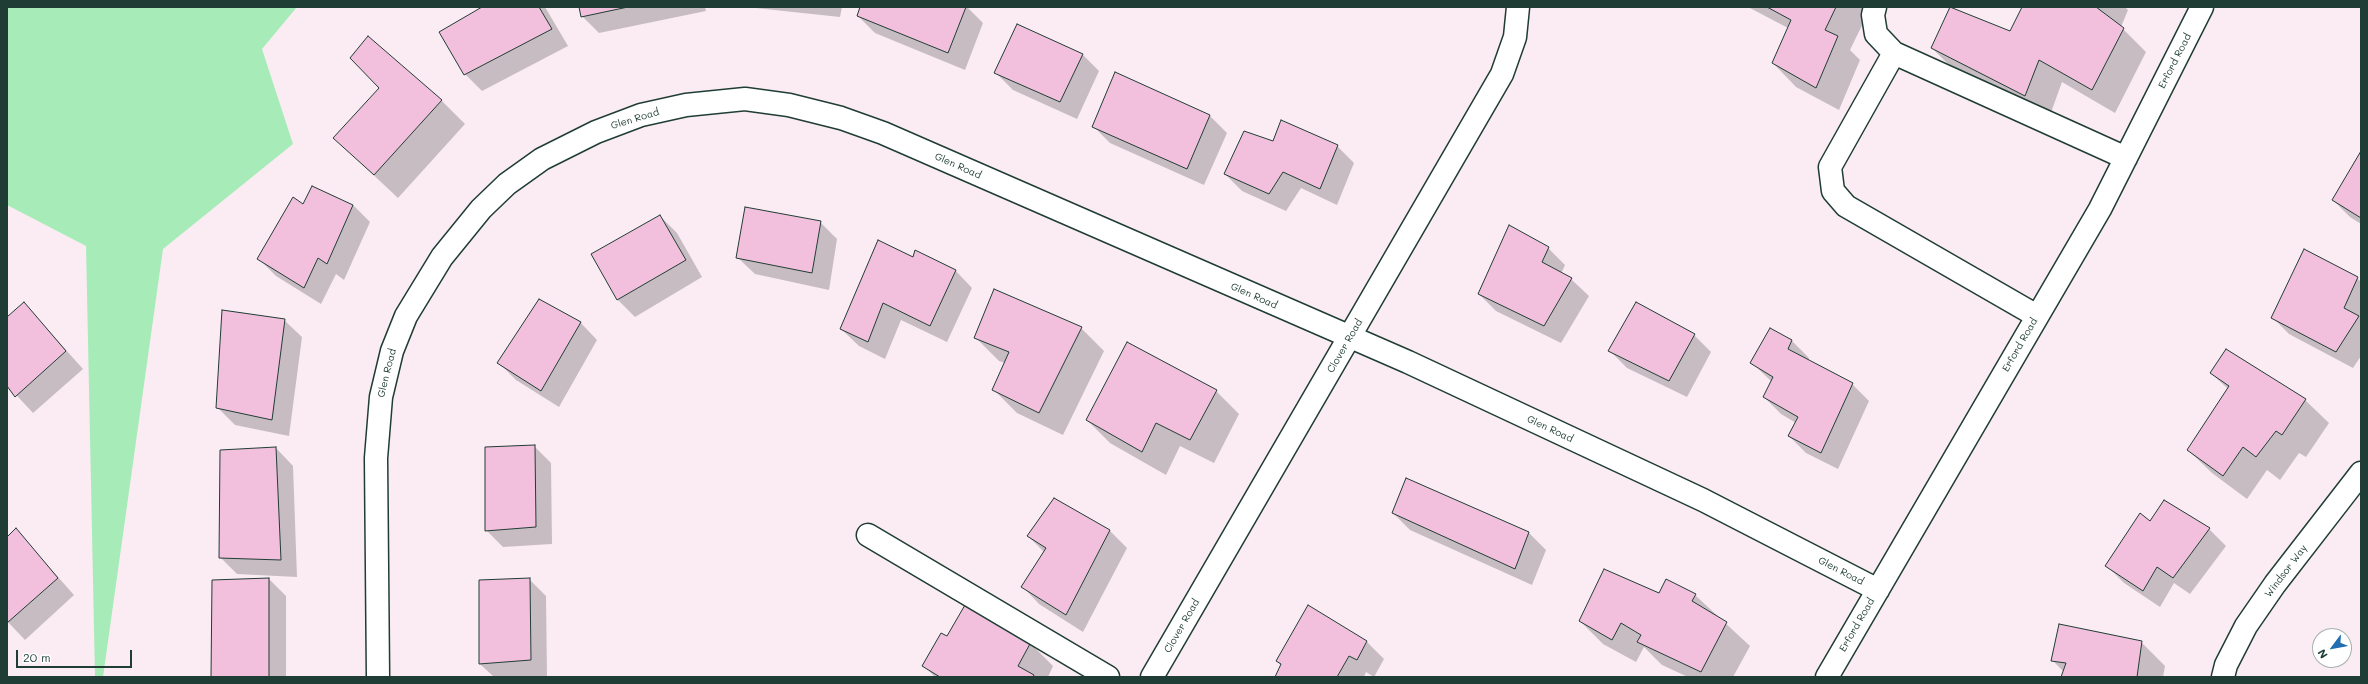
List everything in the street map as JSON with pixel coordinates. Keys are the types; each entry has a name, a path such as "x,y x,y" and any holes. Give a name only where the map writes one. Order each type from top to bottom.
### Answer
{"street":[{"name":"Clover Road","path":"1152,677 1502,74 1515,37 1518,7"},
{"path":"1875,7 1873,15 1876,34 1894,53 2126,158"},
{"name":"Erford Road","path":"1827,677 2100,209 2202,7"},
{"path":"1894,53 1830,167 1833,191 1846,206 2037,316"},
{"name":"Glen Road","path":"378,677 376,458 381,397 392,351 406,316 442,257 481,209 507,184 542,159 596,132 641,115 686,105 745,99 789,105 841,118 883,133 1415,366 1703,500 1878,590"},
{"name":"Windsor Way","path":"2223,677 2226,665 2254,614 2275,584 2361,472"},
{"path":"868,535 1108,677"}],"green space":[{"path":"7,7 297,7 262,49 293,144 163,249 103,677 95,677 86,246 7,205"}],"building":[{"path":"482,7 539,7 552,29 464,75 439,32"},
{"path":"579,7 628,7 581,17"},
{"path":"860,7 966,7 948,53 857,16"},
{"path":"1767,7 1836,7 1825,30 1838,36 1816,88 1772,63 1791,20"},
{"path":"1950,7 2010,31 2022,7 2096,7 2124,28 2092,90 2039,60 2025,96 1931,48"},
{"path":"1017,24 1083,54 1060,102 994,73"},
{"path":"368,36 442,100 374,175 333,138 379,88 350,58"},
{"path":"1115,72 1210,115 1187,169 1092,127"},
{"path":"1281,120 1338,145 1320,189 1283,172 1269,194 1224,174 1244,131 1273,141"},
{"path":"2361,151 2361,218 2332,200"},
{"path":"312,186 353,205 327,264 318,258 304,288 257,259 293,197 303,204"},
{"path":"745,207 821,221 812,273 736,258"},
{"path":"660,215 686,260 617,300 591,254"},
{"path":"1509,225 1549,247 1542,262 1572,278 1544,326 1478,294"},
{"path":"878,240 913,257 915,250 956,270 930,326 883,303 868,342 840,329"},
{"path":"2304,249 2358,277 2344,308 2359,316 2336,352 2271,318"},
{"path":"994,289 1082,327 1039,413 992,390 1009,352 974,338"},
{"path":"539,299 581,322 541,391 497,363"},
{"path":"24,302 66,351 15,397 7,386 7,317"},
{"path":"1636,302 1695,334 1669,381 1608,351"},
{"path":"222,310 285,319 272,420 216,408"},
{"path":"1770,328 1792,340 1788,349 1853,383 1821,453 1788,436 1798,417 1763,397 1773,377 1750,363"},
{"path":"1127,342 1217,390 1190,440 1156,423 1142,452 1086,420"},
{"path":"2226,349 2306,399 2282,435 2276,431 2256,457 2243,447 2223,476 2187,450 2229,386 2210,373"},
{"path":"535,445 536,527 485,531 485,447"},
{"path":"276,447 281,560 219,558 220,450"},
{"path":"1406,478 1529,532 1515,569 1392,513"},
{"path":"1054,498 1110,530 1066,615 1021,587 1046,548 1027,536"},
{"path":"2164,500 2210,528 2173,578 2157,567 2143,591 2105,566 2140,513 2150,521"},
{"path":"16,528 58,578 7,623 7,537"},
{"path":"1604,569 1659,593 1666,579 1696,594 1692,601 1727,622 1701,672 1637,642 1641,635 1621,623 1612,640 1579,621"},
{"path":"269,578 269,677 211,677 212,580"},
{"path":"530,578 531,660 479,664 479,580"},
{"path":"965,605 1031,642 1018,666 1034,675 1033,677 940,677 922,666 941,633 947,636"},
{"path":"1308,605 1367,641 1357,660 1349,656 1337,677 1275,677 1281,664 1276,661"},
{"path":"2059,624 2142,641 2137,677 2061,677 2066,663 2051,661"}]}
